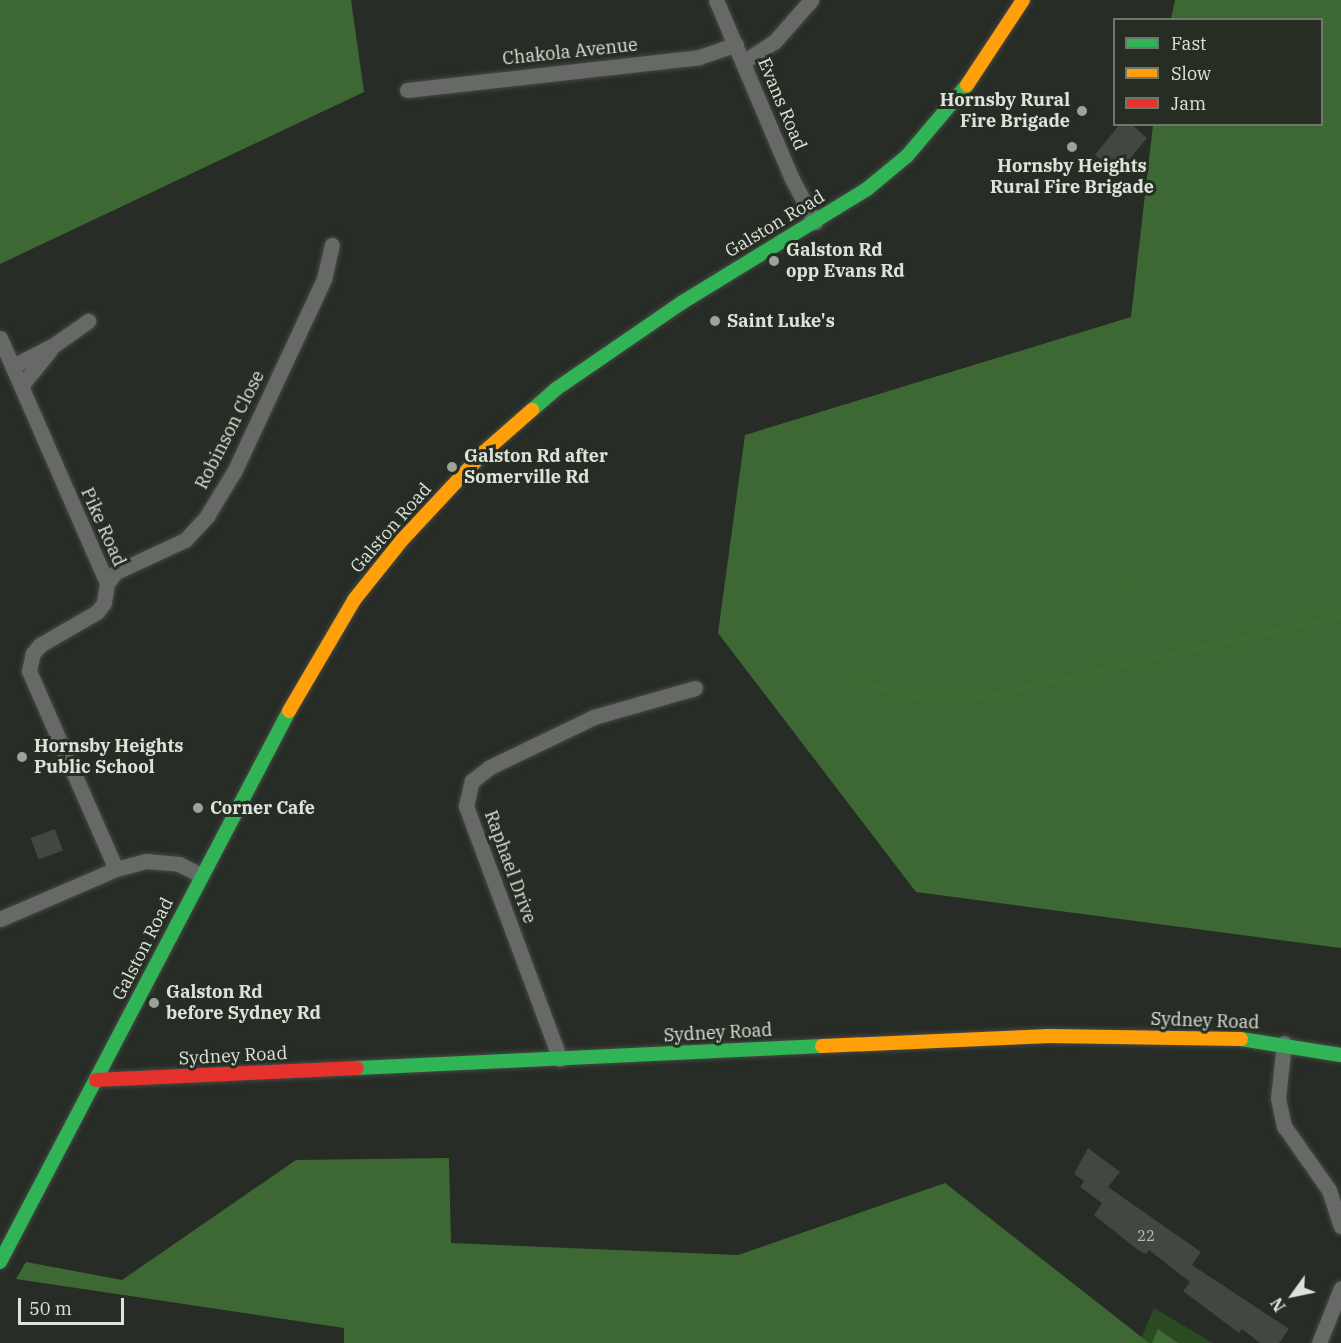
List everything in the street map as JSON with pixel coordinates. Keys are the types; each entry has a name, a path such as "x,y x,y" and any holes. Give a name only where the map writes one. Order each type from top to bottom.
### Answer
{"main road":[{"name":"Galston Road","path":"0,1262 201,875 336,626 402,540 484,452 556,389 681,303 867,189 936,126 981,67 1023,0"},
{"name":"Sydney Road","path":"96,1080 1049,1036 1253,1039 1341,1055"}],"street":[{"name":"Evans Road","path":"717,0 792,179 815,222"},
{"path":"743,62 775,41 811,0"},
{"name":"Chakola Avenue","path":"407,90 699,57 736,44"},
{"name":"Robinson Close","path":"106,583 116,572 185,540 207,516 240,460 324,279 332,245"},
{"path":"12,366 54,345 88,321"},
{"name":"Pike Road","path":"0,338 106,583 104,603 97,612 40,645 33,653 29,671 116,869"},
{"path":"21,386 54,345"},
{"name":"Raphael Drive","path":"560,1059 466,806 472,781 490,767 594,717 695,688"},
{"path":"0,919 116,869 161,861 201,875"},
{"path":"1284,1043 1278,1098 1284,1126 1329,1190 1341,1226"},
{"path":"1319,1343 1341,1288"}],"shaded area":[{"path":"0,0 351,0 364,92 0,264"},
{"path":"1175,0 1341,0 1341,948 916,892 718,633 745,435 1131,317 1153,126 1323,126 1323,18 1171,18"},
{"path":"449,1158 451,1243 738,1255 945,1183 1149,1343 344,1343 344,1328 16,1279 26,1262 122,1280 296,1160"},
{"path":"1154,1308 1213,1343 1139,1343"},
{"path":"1158,1329 1178,1343 1152,1343"}],"building":[{"path":"1118,126 1133,126 1147,138 1118,173 1095,155"},
{"path":"55,829 63,851 38,860 31,838"},
{"path":"1088,1148 1120,1172 1108,1187 1201,1252 1192,1265 1289,1329 1279,1343 1260,1343 1242,1329 1239,1333 1183,1291 1190,1282 1149,1250 1146,1254 1138,1250 1094,1215 1102,1203 1080,1187 1084,1181 1074,1174"}],"waterway":[{"path":"1120,573 1120,580"},
{"path":"853,680 926,700 972,699 1341,616"}],"traffic: fast":[{"path":"532,410 556,389 681,303 867,189 907,156 967,85"},
{"path":"0,1262 289,711"},
{"path":"1241,1039 1341,1055"},
{"path":"357,1068 822,1046"}],"traffic: slow":[{"path":"967,85 1023,0"},
{"path":"289,711 354,600 402,540 484,452 532,410"},
{"path":"822,1046 1049,1036 1241,1039"}],"traffic: jam":[{"path":"96,1080 357,1068"}],"place":[{"name":"Hornsby Rural Fire Brigade","path":"1082,111"},
{"name":"Hornsby Heights Rural Fire Brigade","path":"1072,147"},
{"name":"Galston Rd opp Evans Rd","path":"774,261"},
{"name":"Saint Luke's","path":"715,321"},
{"name":"Galston Rd after Somerville Rd","path":"452,467"},
{"name":"Hornsby Heights Public School","path":"22,757"},
{"name":"Corner Cafe","path":"198,808"},
{"name":"Galston Rd before Sydney Rd","path":"154,1003"}]}
